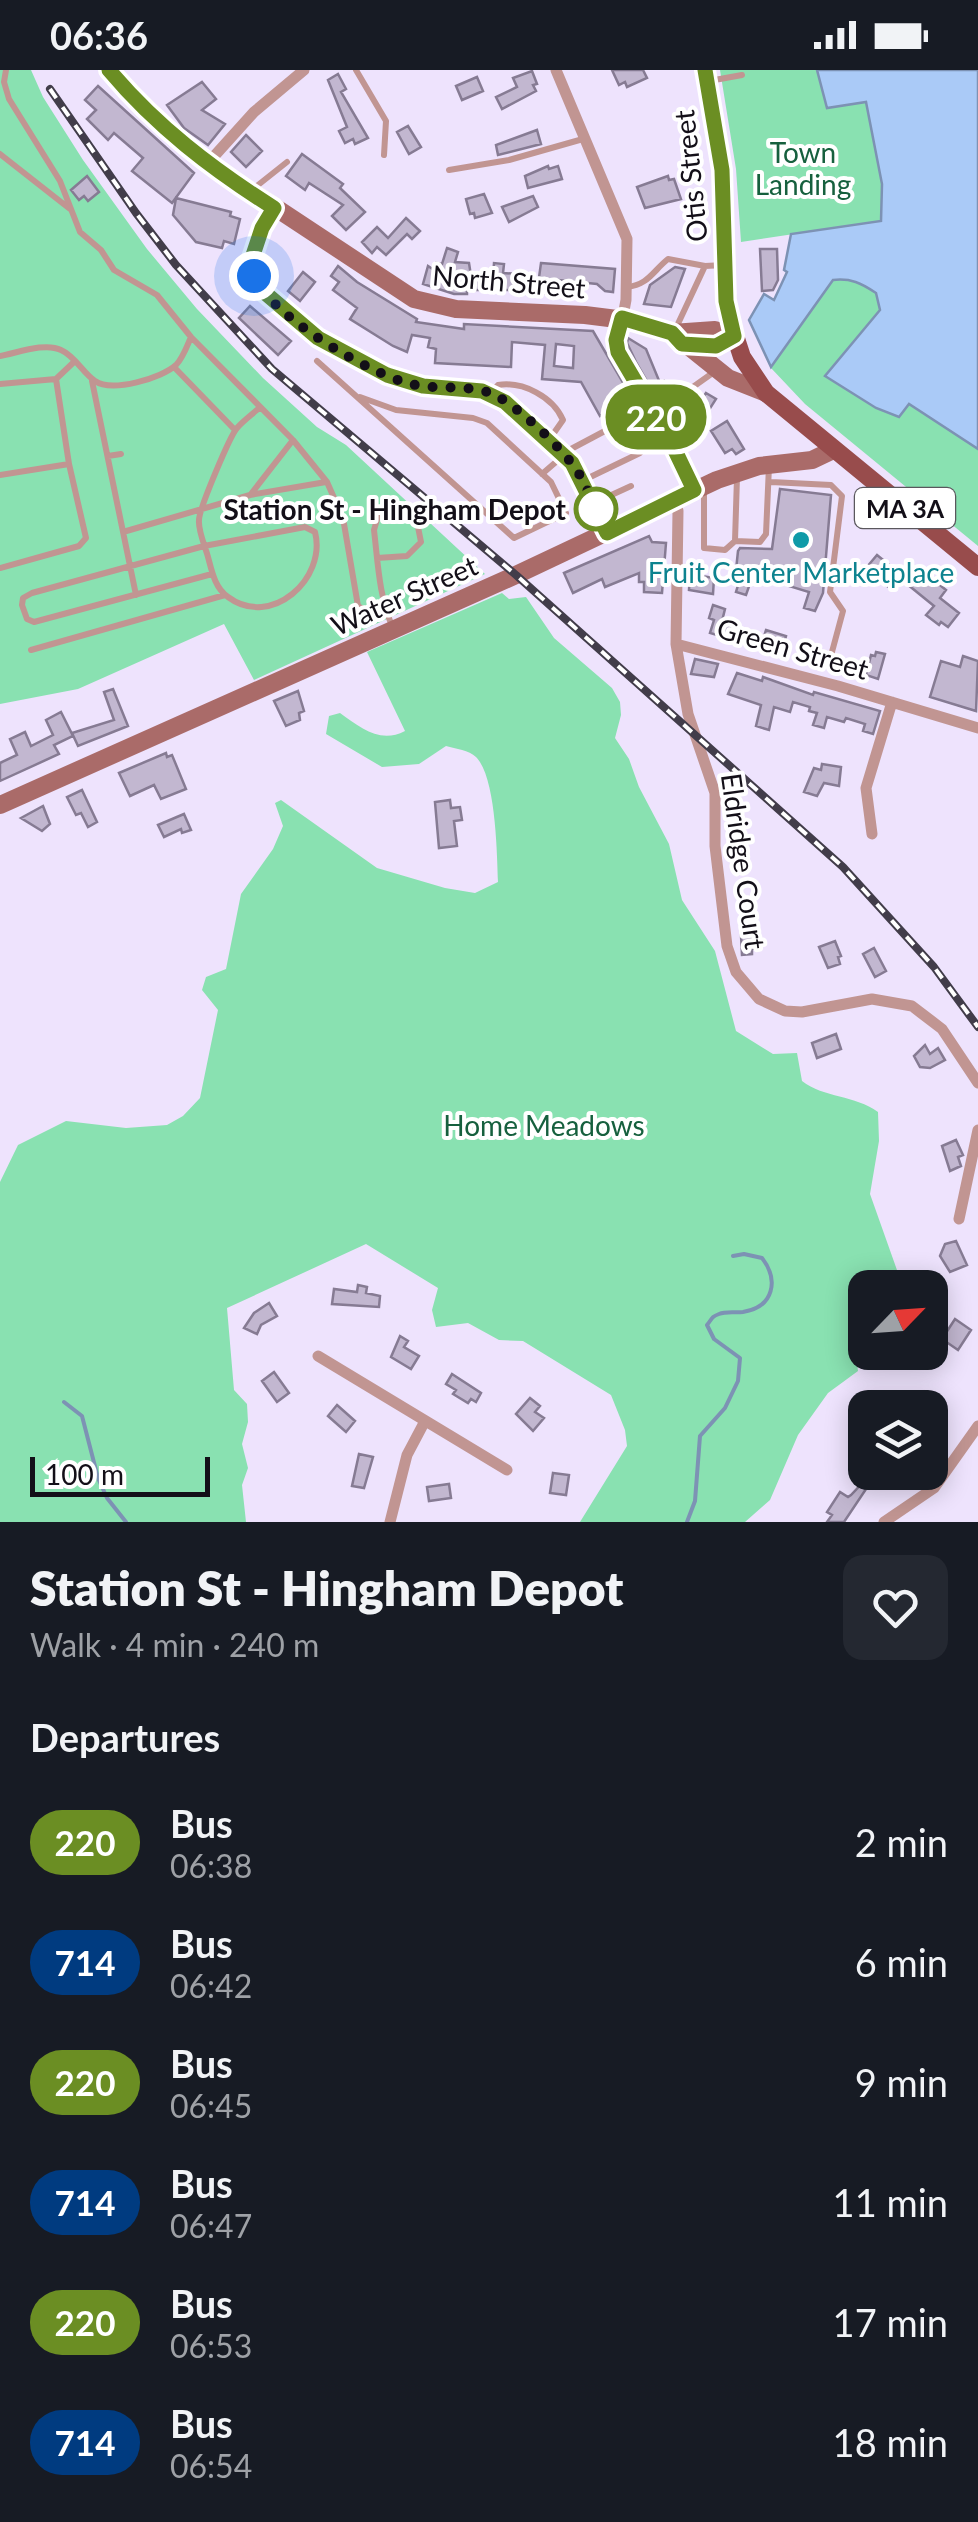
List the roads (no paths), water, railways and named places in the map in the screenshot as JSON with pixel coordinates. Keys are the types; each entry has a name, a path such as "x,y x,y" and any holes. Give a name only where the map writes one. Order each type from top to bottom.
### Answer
{"main road":[{"name":"North Street","path":"109,70 147,113 208,164 420,302 456,308 622,318 677,339 716,346 734,336"},
{"name":"Otis Street","path":"706,75 722,181 727,305 734,336"},
{"name":"MA 3A","path":"734,336 749,371 766,393 978,567"},
{"path":"677,339 743,386 766,393"},
{"name":"Water Street","path":"0,806 735,472 770,473 833,450"}],"street":[{"path":"208,164 254,112 304,70"},
{"path":"556,70 627,239 627,287 617,348 698,488"},
{"path":"274,208 254,248 252,268 257,282 311,333 345,353 411,384 490,394 505,402 563,454 582,480 607,533"},
{"name":"Green Street","path":"675,500 676,644 978,728"},
{"name":"Eldridge Court","path":"676,644 688,714 715,792 714,846 727,946 740,979 759,999 785,1011 802,1012 872,999 912,1006 942,1029 978,1082"},
{"path":"872,834 866,788 892,702"},
{"path":"959,1219 978,1130"},
{"path":"318,1356 507,1470"},
{"path":"390,1522 407,1455 424,1420"},
{"path":"884,1522 934,1488 978,1426"}],"lane":[{"path":"6,70 4,82 9,99 60,181 80,232 101,250 114,270 153,291 191,338 294,440 340,508 348,537 356,602 367,611 385,610"},
{"path":"356,70 386,121 384,155"},
{"path":"706,75 742,75"},
{"path":"449,170 509,160 584,138"},
{"path":"0,154 70,209"},
{"path":"249,193 288,162"},
{"path":"627,287 639,286 668,259 705,266 725,264"},
{"path":"677,339 705,266"},
{"path":"0,356 56,348 92,380 102,385 122,385 174,367 191,338"},
{"path":"330,372 345,353"},
{"path":"0,384 56,379 75,361"},
{"path":"317,361 514,538 566,514 551,482 483,421 396,410 360,397"},
{"path":"174,367 235,430"},
{"path":"542,474 563,454 684,396 716,369"},
{"path":"0,568 83,543 85,530 69,464 56,379"},
{"path":"92,380 136,595"},
{"path":"490,394 498,385 514,384 530,388 559,410 563,420 548,441"},
{"path":"212,574 34,622 26,620 22,605 23,598 32,593 204,546 300,526 310,528 316,535 305,582 292,596 252,607 225,595 212,574 204,546 198,521 235,430 260,407"},
{"path":"582,480 640,453 622,424"},
{"path":"250,495 294,440"},
{"path":"108,456 121,454"},
{"path":"0,475 69,464"},
{"path":"735,472 735,541"},
{"path":"698,488 706,498 704,548 725,550 735,541 757,542 765,538 770,473 831,485 842,496 830,592 843,611 829,663"},
{"path":"123,532 250,495 326,482"},
{"path":"593,504 631,486"},
{"path":"378,558 408,556 421,542 417,522 393,505 384,506 376,518 378,558 385,610 394,629"},
{"path":"31,650 225,595"}],"water":[{"path":"817,70 978,70 978,449 909,404 899,417 876,408 825,376 880,310 876,293 865,286 833,280 771,367 749,320 764,294 774,300 787,272 784,270 791,234 881,221 882,184 866,102 827,108"}],"waterway":[{"path":"687,1522 695,1501 700,1436 725,1408 738,1381 740,1358 714,1339 707,1325 719,1314 743,1312 761,1305 771,1291 771,1275 762,1258 733,1256"},
{"path":"64,1402 82,1416 98,1478 107,1498 126,1522"}],"railway":[{"path":"50,89 176,265 272,369 516,575 843,867 934,967 978,1027"}],"place":[{"name":"Station St - Hingham Depot","path":"596,509"},
{"name":"Fruit Center Marketplace","path":"801,540"}],"park label":[{"name":"Town Landing","path":"803,168"},
{"name":"Home Meadows","path":"544,1125"}]}
